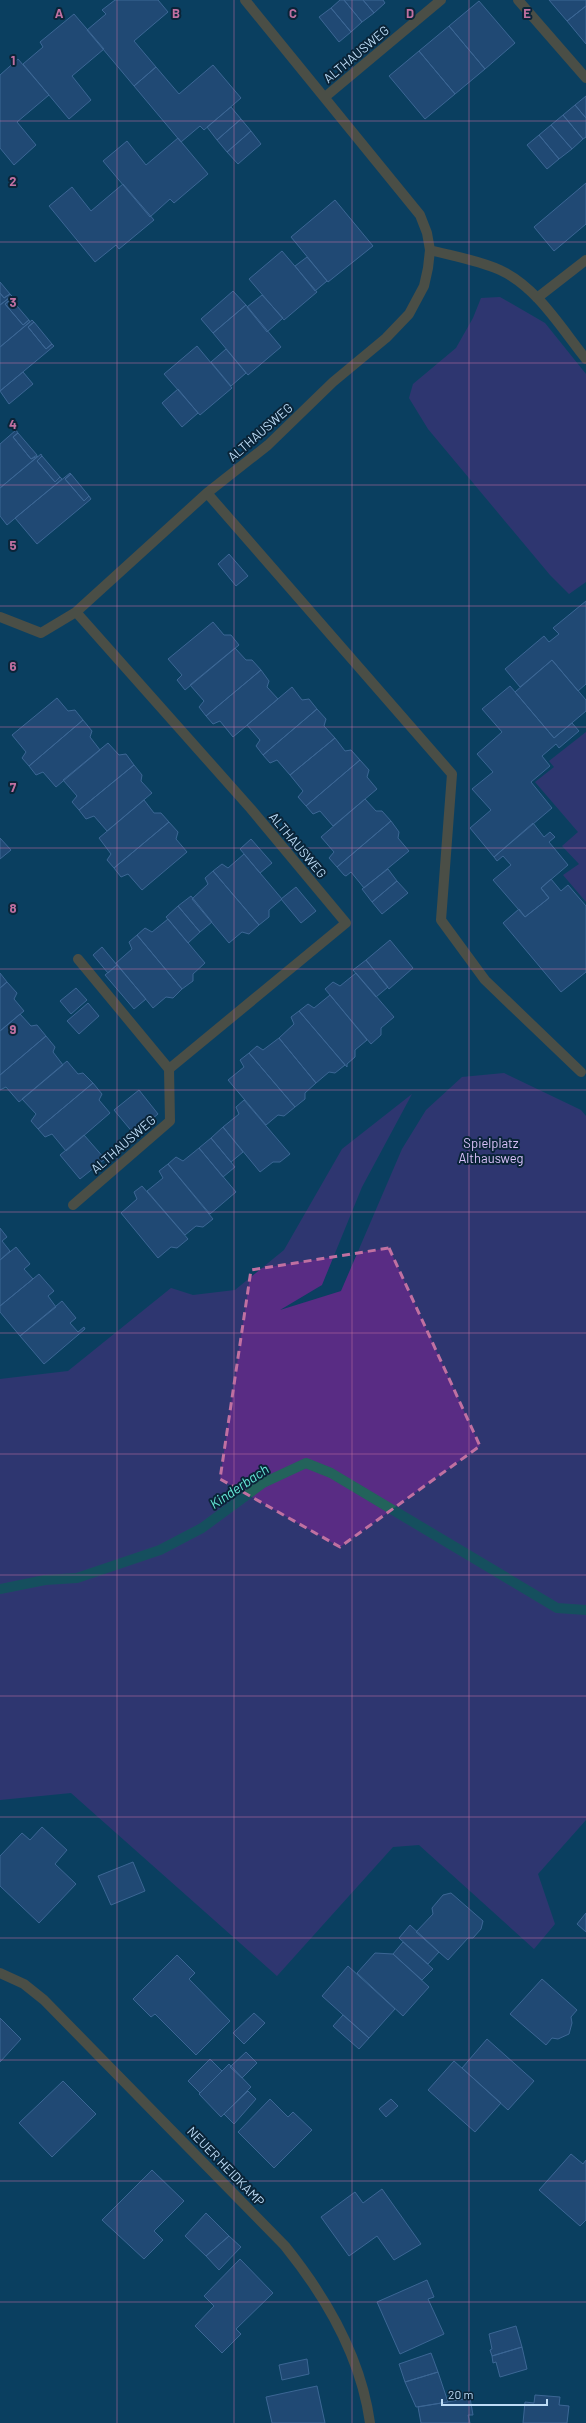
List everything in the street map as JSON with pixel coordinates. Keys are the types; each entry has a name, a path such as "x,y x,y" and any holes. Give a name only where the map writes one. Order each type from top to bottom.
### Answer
{"street":[{"name":"ALTHAUSWEG","path":"0,617 41,633 76,612 207,493 268,445 333,382 386,338 408,314 424,286 430,250 427,233 420,215 325,96 245,0"},
{"name":"ALTHAUSWEG","path":"325,96 441,0"},
{"path":"518,0 586,78"},
{"path":"430,250 486,264 514,278 537,298 586,359"},
{"path":"537,298 586,260"},
{"path":"207,493 452,774 441,920 486,980 580,1072"},
{"name":"ALTHAUSWEG","path":"73,1205 170,1121 168,1069 346,923 251,809 76,612"},
{"path":"78,959 168,1069"},
{"name":"NEUER HEIDKAMP","path":"0,1973 24,1984 44,2000 290,2252 310,2276 333,2316 351,2355 368,2406 370,2423"}],"highlighted area":[{"path":"389,1248 480,1446 340,1547 220,1479 251,1270"}],"green space":[{"path":"500,297 545,323 586,374 586,582 569,594 550,575 428,429 409,398 413,384 456,348 473,318 481,298"},
{"path":"586,732 586,902 563,875 579,864 562,846 578,832 535,782 554,767 549,761"},
{"name":"Spielplatz Althausweg","path":"504,1073 581,1110 586,1116 586,1820 538,1874 555,1924 534,1949 419,1845 393,1847 277,1976 71,1793 0,1800 0,1379 68,1371 171,1288 193,1295 235,1290 284,1250 342,1149 412,1094 362,1187 322,1285 280,1310 341,1291 402,1149 426,1110 462,1077"}],"building":[{"path":"115,0 158,0 168,12 134,41 156,67 134,86 87,30 106,14 102,10"},
{"path":"340,0 344,0 362,22 351,32 331,8"},
{"path":"344,0 363,0 374,13 362,22"},
{"path":"363,0 383,0 385,3 374,13"},
{"path":"549,0 586,0 586,6 567,21"},
{"path":"479,1 515,43 485,69 449,26"},
{"path":"586,6 586,44 567,21"},
{"path":"331,8 351,32 339,42 319,17"},
{"path":"74,14 104,49 72,76 91,100 69,119 23,64 43,47 40,42"},
{"path":"449,26 485,69 455,94 419,51"},
{"path":"419,51 455,94 425,119 389,76"},
{"path":"18,59 49,95 17,122 36,145 14,165 0,148 0,75"},
{"path":"213,65 241,98 204,130 200,126 181,142 134,86 156,67 179,94"},
{"path":"586,96 586,118 575,105"},
{"path":"575,105 586,118 586,137 583,139 563,115"},
{"path":"231,107 241,119 217,140 207,127"},
{"path":"563,115 583,139 572,149 551,125"},
{"path":"241,119 251,131 227,152 217,140"},
{"path":"551,125 572,149 559,159 539,135"},
{"path":"251,131 261,144 238,164 227,152"},
{"path":"539,135 559,159 547,169 527,145"},
{"path":"178,138 208,174 174,203 170,199 150,217 103,161 127,141 146,165"},
{"path":"586,183 586,224 554,251 534,227"},
{"path":"123,184 154,220 119,249 116,245 95,262 49,206 72,187 91,211"},
{"path":"335,200 373,246 328,282 291,237"},
{"path":"282,251 317,292 284,320 249,279"},
{"path":"307,257 327,281 315,291 295,266"},
{"path":"0,282 10,294 4,298 0,293"},
{"path":"233,291 246,305 213,333 201,319"},
{"path":"0,293 4,298 10,294 12,296 0,305"},
{"path":"262,295 283,318 267,332 247,307"},
{"path":"10,297 11,299 5,304 23,325 29,320 30,322 0,347 0,305"},
{"path":"11,299 29,320 23,325 5,304"},
{"path":"246,305 281,347 248,375 213,333"},
{"path":"32,320 34,322 28,327 46,349 52,344 54,346 0,391 0,347"},
{"path":"34,322 52,344 46,349 28,327"},
{"path":"197,346 232,388 200,415 164,374"},
{"path":"226,349 246,373 231,386 211,362"},
{"path":"23,372 33,384 9,404 0,391"},
{"path":"178,389 198,413 182,427 162,403"},
{"path":"16,430 18,433 13,437 31,459 38,456 0,488 0,444"},
{"path":"18,433 37,455 31,459 13,437"},
{"path":"41,454 42,456 37,461 55,482 60,477 62,479 7,525 0,516 0,488"},
{"path":"42,456 60,477 55,482 37,461"},
{"path":"70,473 71,474 65,479 84,501 89,496 91,499 37,544 15,518"},
{"path":"71,474 89,496 84,501 65,479"},
{"path":"229,554 248,576 236,586 218,564"},
{"path":"586,601 586,684 578,691 552,660 520,687 505,669 544,636 549,642 559,634 553,628"},
{"path":"213,622 224,635 231,635 239,645 185,690 177,680 182,675 168,659"},
{"path":"235,648 246,660 252,660 261,670 206,716 199,707 204,701 190,685"},
{"path":"552,660 586,700 586,711 554,738 515,692"},
{"path":"261,670 269,681 267,687 278,699 233,737 220,721 213,724 206,716"},
{"path":"510,686 554,738 572,723 579,731 559,748 556,744 542,756 550,766 531,782 552,808 494,857 470,828 491,810 472,789 493,772 477,754 502,732 482,709"},
{"path":"292,687 302,700 309,699 317,709 263,755 256,746 260,740 247,725"},
{"path":"57,698 68,711 75,710 83,720 29,766 22,758 26,752 12,735"},
{"path":"317,709 326,719 324,726 335,738 290,775 277,760 270,763 263,755"},
{"path":"83,720 92,731 90,737 100,750 56,787 43,772 36,775 29,766"},
{"path":"335,738 345,751 351,750 360,760 306,806 298,797 303,791 290,775"},
{"path":"108,743 119,755 126,754 134,765 79,810 72,802 77,796 63,780"},
{"path":"360,760 369,770 367,777 377,789 333,826 320,811 313,814 306,806"},
{"path":"134,765 142,775 141,781 152,793 107,831 94,816 86,819 79,810"},
{"path":"365,799 376,811 382,811 391,821 337,867 329,858 334,852 321,837"},
{"path":"144,800 154,813 161,813 169,822 114,868 107,860 111,854 99,838"},
{"path":"391,821 399,832 398,838 409,851 364,888 351,872 346,876 337,867"},
{"path":"169,822 178,832 176,839 187,852 142,890 128,874 121,877 114,868"},
{"path":"533,823 544,837 550,832 555,837 549,842 568,865 541,888 549,898 525,917 493,880 511,865 503,856 497,861 494,857"},
{"path":"0,838 11,850 0,859"},
{"path":"251,839 272,863 260,873 240,849"},
{"path":"244,854 282,899 269,910 269,917 259,925 213,871 222,864 228,868"},
{"path":"388,869 397,881 372,902 362,889"},
{"path":"213,871 259,925 249,934 242,932 229,943 192,899 208,884 205,878"},
{"path":"551,879 561,891 568,885 586,906 586,972 561,992 503,923 519,909 525,917 549,898 541,888"},
{"path":"397,881 408,893 382,914 372,902"},
{"path":"296,887 316,911 301,923 281,899"},
{"path":"191,896 212,922 200,932 178,906"},
{"path":"178,906 200,932 188,943 166,917"},
{"path":"168,919 205,963 193,974 193,981 182,989 137,935 145,928 152,932"},
{"path":"137,935 182,989 173,998 166,997 153,1008 116,963 132,949 129,942"},
{"path":"390,940 413,968 389,989 366,960"},
{"path":"102,947 117,965 108,973 93,955"},
{"path":"366,960 388,987 376,997 353,970"},
{"path":"117,965 146,999 134,1009 105,975"},
{"path":"0,973 7,982 0,988"},
{"path":"356,973 394,1017 381,1028 381,1035 371,1044 325,989 333,982 340,986"},
{"path":"7,982 17,993 14,999 24,1011 0,1031 0,988"},
{"path":"76,988 87,1000 71,1014 60,1001"},
{"path":"330,995 367,1040 355,1050 355,1057 347,1064 347,1067 299,1011 308,1004 314,1008"},
{"path":"88,1003 99,1016 79,1034 67,1021"},
{"path":"299,1011 345,1065 335,1073 329,1072 316,1083 279,1038 294,1024 291,1017"},
{"path":"20,1014 31,1026 37,1025 46,1036 0,1075 0,1031"},
{"path":"46,1036 55,1047 53,1052 63,1065 19,1102 6,1087 0,1090 0,1075"},
{"path":"279,1038 316,1083 305,1093 305,1099 295,1107 249,1053 257,1046 263,1050"},
{"path":"249,1053 295,1107 284,1116 278,1115 266,1125 228,1080 244,1067 240,1060"},
{"path":"67,1061 78,1074 83,1073 93,1083 38,1129 31,1121 36,1114 22,1099"},
{"path":"93,1083 102,1094 99,1100 110,1113 66,1151 52,1134 45,1137 38,1129"},
{"path":"139,1090 158,1114 134,1134 114,1110"},
{"path":"244,1100 290,1154 280,1162 273,1162 260,1172 223,1127 239,1114 236,1107"},
{"path":"223,1127 243,1152 231,1162 211,1138"},
{"path":"84,1135 105,1159 80,1179 60,1155"},
{"path":"211,1138 235,1167 223,1177 199,1148"},
{"path":"199,1148 236,1192 210,1214 168,1164 176,1157 183,1161"},
{"path":"168,1164 213,1219 203,1227 196,1226 185,1235 147,1191 163,1178 159,1171"},
{"path":"142,1186 188,1239 177,1248 171,1247 158,1258 121,1213 137,1199 134,1192"},
{"path":"0,1228 7,1237 2,1241 10,1251 0,1260"},
{"path":"16,1247 30,1264 24,1269 33,1279 0,1306 0,1260"},
{"path":"39,1274 54,1291 48,1296 56,1307 20,1336 0,1312 0,1306"},
{"path":"62,1301 76,1318 70,1323 78,1332 84,1327 85,1329 44,1364 20,1336"},
{"path":"42,1827 67,1850 55,1864 76,1884 39,1923 0,1886 0,1856 22,1833 30,1840"},
{"path":"133,1862 145,1891 111,1905 98,1876"},
{"path":"451,1893 483,1921 481,1929 473,1938 468,1938 448,1960 416,1932 433,1914 432,1908 443,1895"},
{"path":"586,1913 586,1932 577,1924"},
{"path":"410,1925 439,1952 428,1964 399,1938"},
{"path":"403,1942 433,1969 422,1980 393,1954"},
{"path":"375,1953 393,1954 429,1987 403,2016 357,1973"},
{"path":"177,1955 195,1973 189,1979 230,2021 196,2055 155,2014 151,2017 133,1999"},
{"path":"348,1966 395,2009 369,2038 322,1996"},
{"path":"542,1979 577,2010 571,2017 572,2023 569,2034 558,2039 552,2038 546,2045 510,2014"},
{"path":"254,2013 265,2023 244,2044 233,2033"},
{"path":"343,2015 369,2038 359,2049 333,2026"},
{"path":"0,2018 21,2039 0,2062"},
{"path":"487,2039 534,2081 508,2110 462,2068"},
{"path":"246,2052 257,2063 242,2078 230,2067"},
{"path":"210,2059 222,2071 200,2093 188,2081"},
{"path":"454,2061 501,2103 475,2132 428,2090"},
{"path":"229,2064 251,2087 221,2117 199,2094"},
{"path":"63,2081 96,2114 52,2157 19,2123"},
{"path":"248,2091 256,2099 234,2124 224,2114"},
{"path":"270,2099 288,2117 293,2112 312,2130 274,2168 238,2132"},
{"path":"391,2099 398,2106 386,2117 379,2109"},
{"path":"571,2154 583,2164 586,2160 586,2220 580,2226 539,2190"},
{"path":"152,2170 184,2201 154,2231 163,2240 144,2259 102,2220"},
{"path":"382,2189 421,2244 394,2260 377,2236 349,2256 321,2217 355,2192 363,2203"},
{"path":"206,2213 229,2236 206,2256 185,2236"},
{"path":"229,2236 241,2247 219,2270 206,2256"},
{"path":"240,2259 273,2293 236,2329 241,2334 222,2353 195,2326 214,2306 204,2296"},
{"path":"427,2280 434,2297 428,2299 444,2334 400,2354 377,2302"},
{"path":"516,2326 522,2347 492,2356 489,2334"},
{"path":"522,2347 527,2369 500,2377 496,2362 493,2363 492,2356"},
{"path":"431,2353 438,2372 405,2382 399,2364"},
{"path":"307,2359 309,2374 282,2380 279,2365"},
{"path":"438,2372 448,2402 416,2407 405,2382"},
{"path":"317,2386 325,2423 272,2423 266,2397"},
{"path":"535,2395 560,2397 559,2405 569,2406 567,2423 523,2423 525,2402 534,2403"},
{"path":"470,2398 473,2415 468,2415 470,2423 421,2423 418,2407"}],"waterway":[{"name":"Kinderbach","path":"0,1589 45,1580 77,1578 160,1550 202,1528 263,1483 306,1463 331,1473 557,1608 586,1610"}]}
